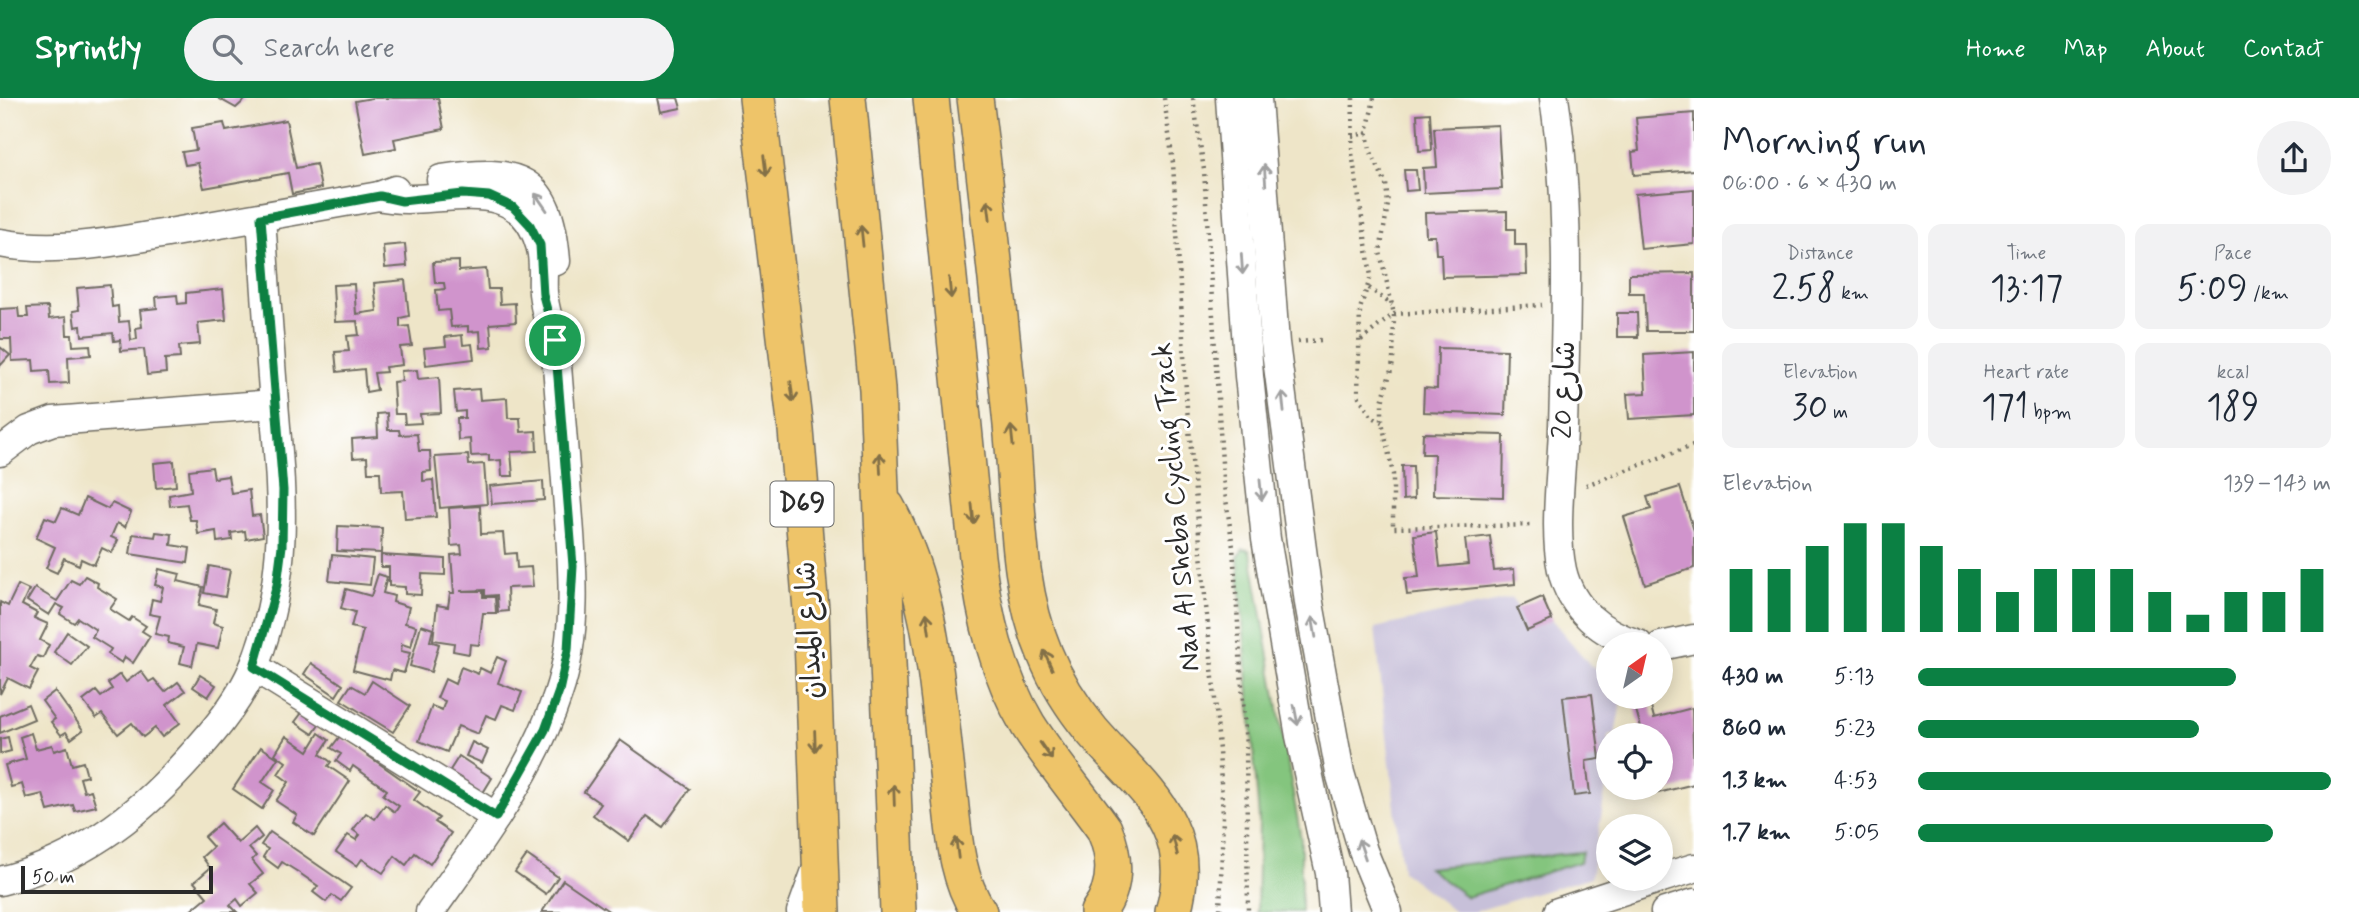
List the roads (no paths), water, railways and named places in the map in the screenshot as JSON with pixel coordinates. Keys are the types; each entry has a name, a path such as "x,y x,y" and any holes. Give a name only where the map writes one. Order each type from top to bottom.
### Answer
{"main road":[{"name":"شارع الميدان","path":"757,98 797,444 811,610 822,912"},
{"path":"848,98 877,389 898,912"},
{"path":"931,98 977,557 987,621 1010,691 1028,724 1104,829 1111,844 1113,877 1109,893 1098,912"},
{"path":"975,98 1007,383 1021,547 1033,620 1054,672 1074,707 1092,731 1132,770 1159,805 1169,824 1177,849 1180,875 1173,912"},
{"path":"882,498 905,538 920,582 958,859 970,899 979,912"}],"street":[{"path":"1230,98 1249,376 1266,539 1300,736 1330,873 1333,912"},
{"path":"1257,98 1275,343 1309,603 1340,773 1363,851 1388,912"},
{"name":"شارع 20","path":"1554,98 1567,211 1569,288 1559,525 1563,570 1570,592 1583,611 1608,632"},
{"path":"0,243 45,248 77,247 380,196 402,201 476,194 489,196 513,207 530,225 540,245 543,295 555,340 573,566 568,650 559,691 545,730 496,817 430,912"},
{"path":"0,881 55,863 121,823 155,794 227,712 254,667 277,585 282,546 283,490 261,218"},
{"path":"0,452 29,430 53,421 274,404"},
{"path":"1673,643 1694,639"},
{"path":"254,667 496,817"},
{"path":"801,912 819,862"},
{"path":"1673,874 1694,868"},
{"path":"1558,912 1622,891"},
{"path":"1665,912 1694,904"}]}
